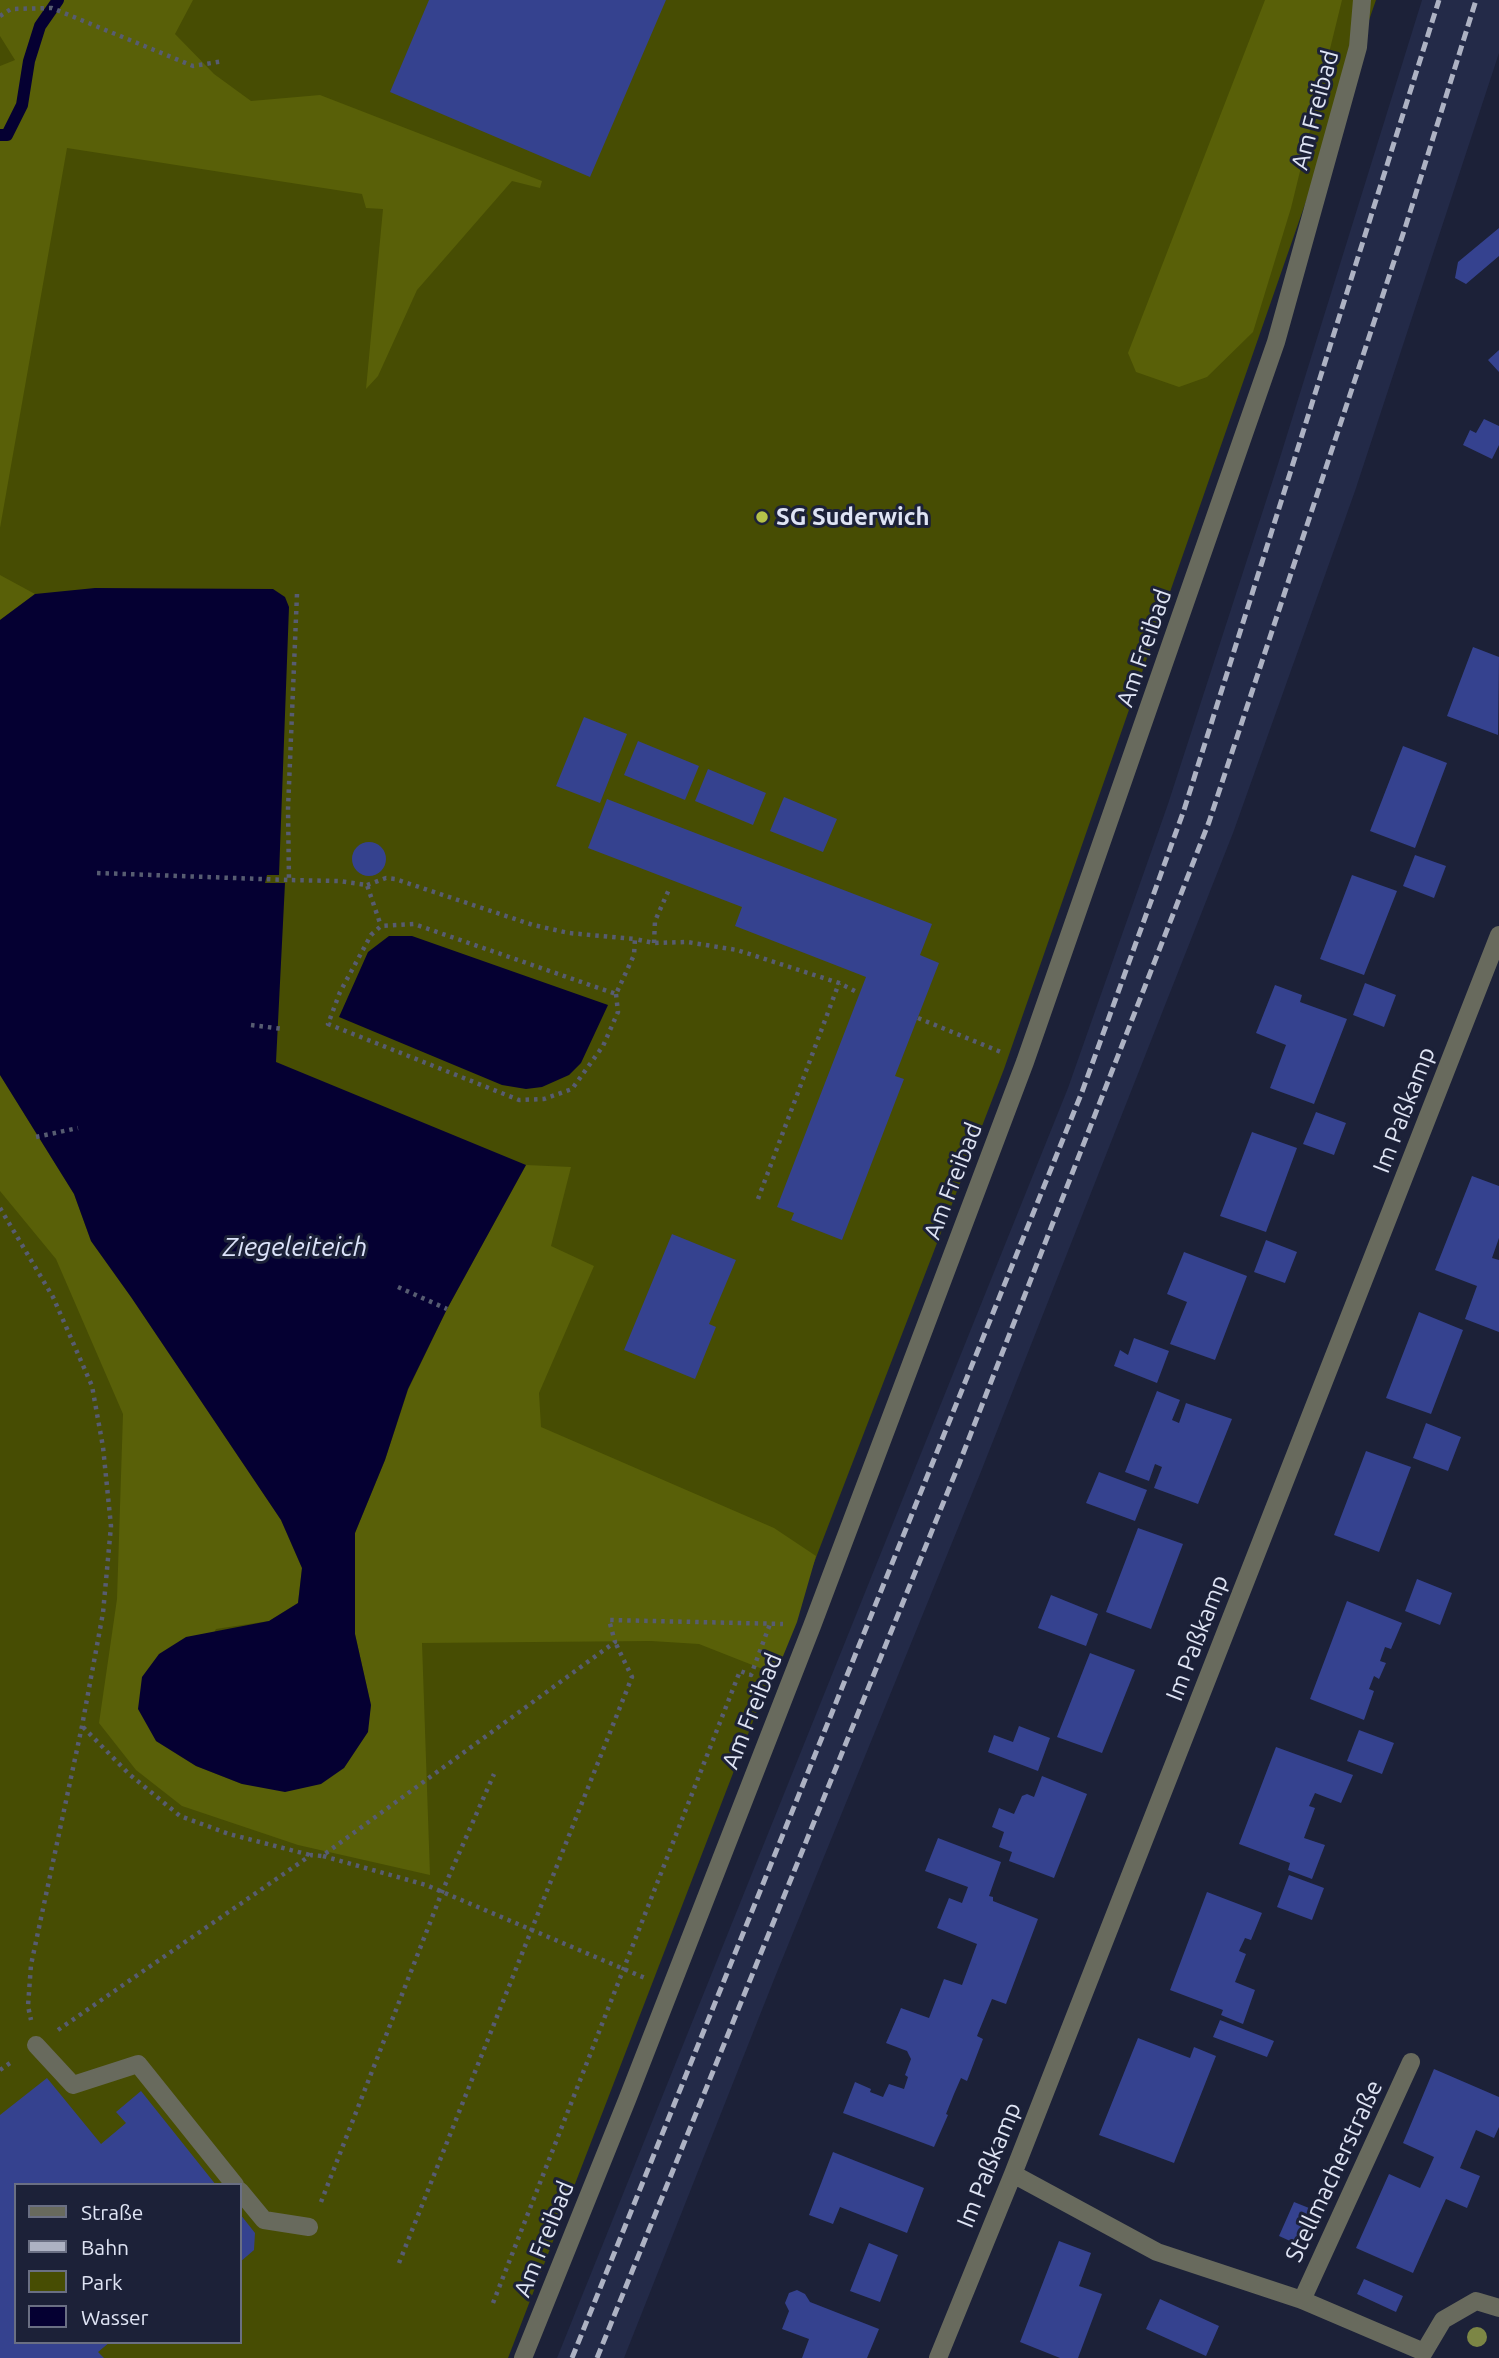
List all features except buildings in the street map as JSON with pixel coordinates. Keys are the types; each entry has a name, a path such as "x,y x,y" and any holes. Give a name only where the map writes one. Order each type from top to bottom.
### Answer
{"street":[{"name":"Am Freibad","path":"523,2358 812,1626 1025,1062 1276,342 1358,47 1362,0"},
{"name":"Im Paßkamp","path":"938,2358 1013,2174 1499,935"},
{"path":"36,2045 72,2085 138,2064 233,2183"},
{"name":"Stellmacherstraße","path":"1302,2300 1411,2062"},
{"name":"Stellmacherstraße","path":"1013,2174 1157,2252 1302,2300 1432,2355 1443,2320 1476,2301 1499,2308"},
{"path":"242,2192 264,2220 309,2227"}],"path":[{"path":"0,16 11,9 51,8 193,66 224,61"},
{"path":"289,880 288,808 297,594"},
{"path":"97,873 339,881 367,885 386,878 395,879 533,925 569,933 654,943 687,942 737,950 839,983 859,993"},
{"path":"367,885 381,926"},
{"path":"654,943 656,921 670,887"},
{"path":"616,994 414,924 381,926 370,935 340,992 328,1024 520,1100 544,1099 572,1089 603,1046 618,1012 616,994 634,955 635,939"},
{"path":"758,1199 839,983"},
{"path":"918,1018 1025,1062"},
{"path":"251,1025 283,1029"},
{"path":"36,1137 78,1128"},
{"path":"0,1208 59,1310 92,1386 103,1447 111,1526 103,1613 31,1965 28,2006 36,2045 311,1855"},
{"path":"398,1287 447,1309"},
{"path":"399,2263 632,1677 615,1643 609,1620 812,1626"},
{"path":"493,2303 740,1671 751,1675 770,1624"},
{"path":"322,1856 615,1643"},
{"path":"82,1726 129,1774 180,1816 229,1833 426,1885 670,1989"},
{"path":"309,2227 442,1892 494,1774"},
{"path":"0,2070 20,2056"}],"shaded area":[{"path":"1422,0 1499,0 1499,53 1355,491 1233,833 980,1474 775,1977 624,2358 557,2358 1068,1088 1168,804 1278,464"}],"green space":[{"path":"0,0 1376,0 1004,1069 508,2358 0,2358"},
{"path":"0,0 193,0 175,34 214,74 251,101 320,95 542,181 540,188 512,181 417,290 378,376 366,389 383,209 366,208 362,194 67,148 0,528 0,66 15,60 0,36"},
{"path":"1265,0 1342,0 1291,208 1253,332 1207,377 1179,387 1136,372 1128,353"},
{"path":"0,575 35,594 0,620"},
{"path":"0,1075 74,1194 91,1241 281,1520 302,1568 298,1603 269,1621 216,1629 156,1741 196,1766 242,1784 344,1768 367,1732 371,1705 355,1634 355,1533 385,1460 408,1390 447,1309 526,1165 571,1167 551,1246 594,1266 539,1393 541,1427 774,1528 816,1556 797,1622 779,1666 765,1670 699,1644 651,1641 422,1643 430,1875 298,1845 182,1806 136,1770 99,1723 117,1599 123,1414 56,1259 0,1191"}],"water":[{"name":"Ziegeleiteich","path":"95,588 273,589 285,597 289,607 279,875 267,875 265,883 285,883 276,1062 526,1165 447,1309 408,1389 385,1460 355,1533 355,1634 371,1705 368,1732 344,1768 321,1784 285,1792 242,1784 196,1766 156,1741 138,1709 142,1677 159,1654 186,1637 269,1621 298,1603 302,1568 281,1520 91,1241 74,1194 0,1075 0,620 35,594"},
{"path":"389,936 412,936 608,1005 581,1063 569,1075 542,1087 526,1089 502,1085 339,1017 368,952"}],"waterway":[{"path":"0,135 7,135 22,105 29,61 40,26 58,0"}],"railway":[{"path":"572,2358 1082,1092 1184,810 1439,0"},
{"path":"597,2358 959,1464 1209,822 1406,225 1476,0"}],"place":[{"name":"SG Suderwich","path":"762,517"}]}
